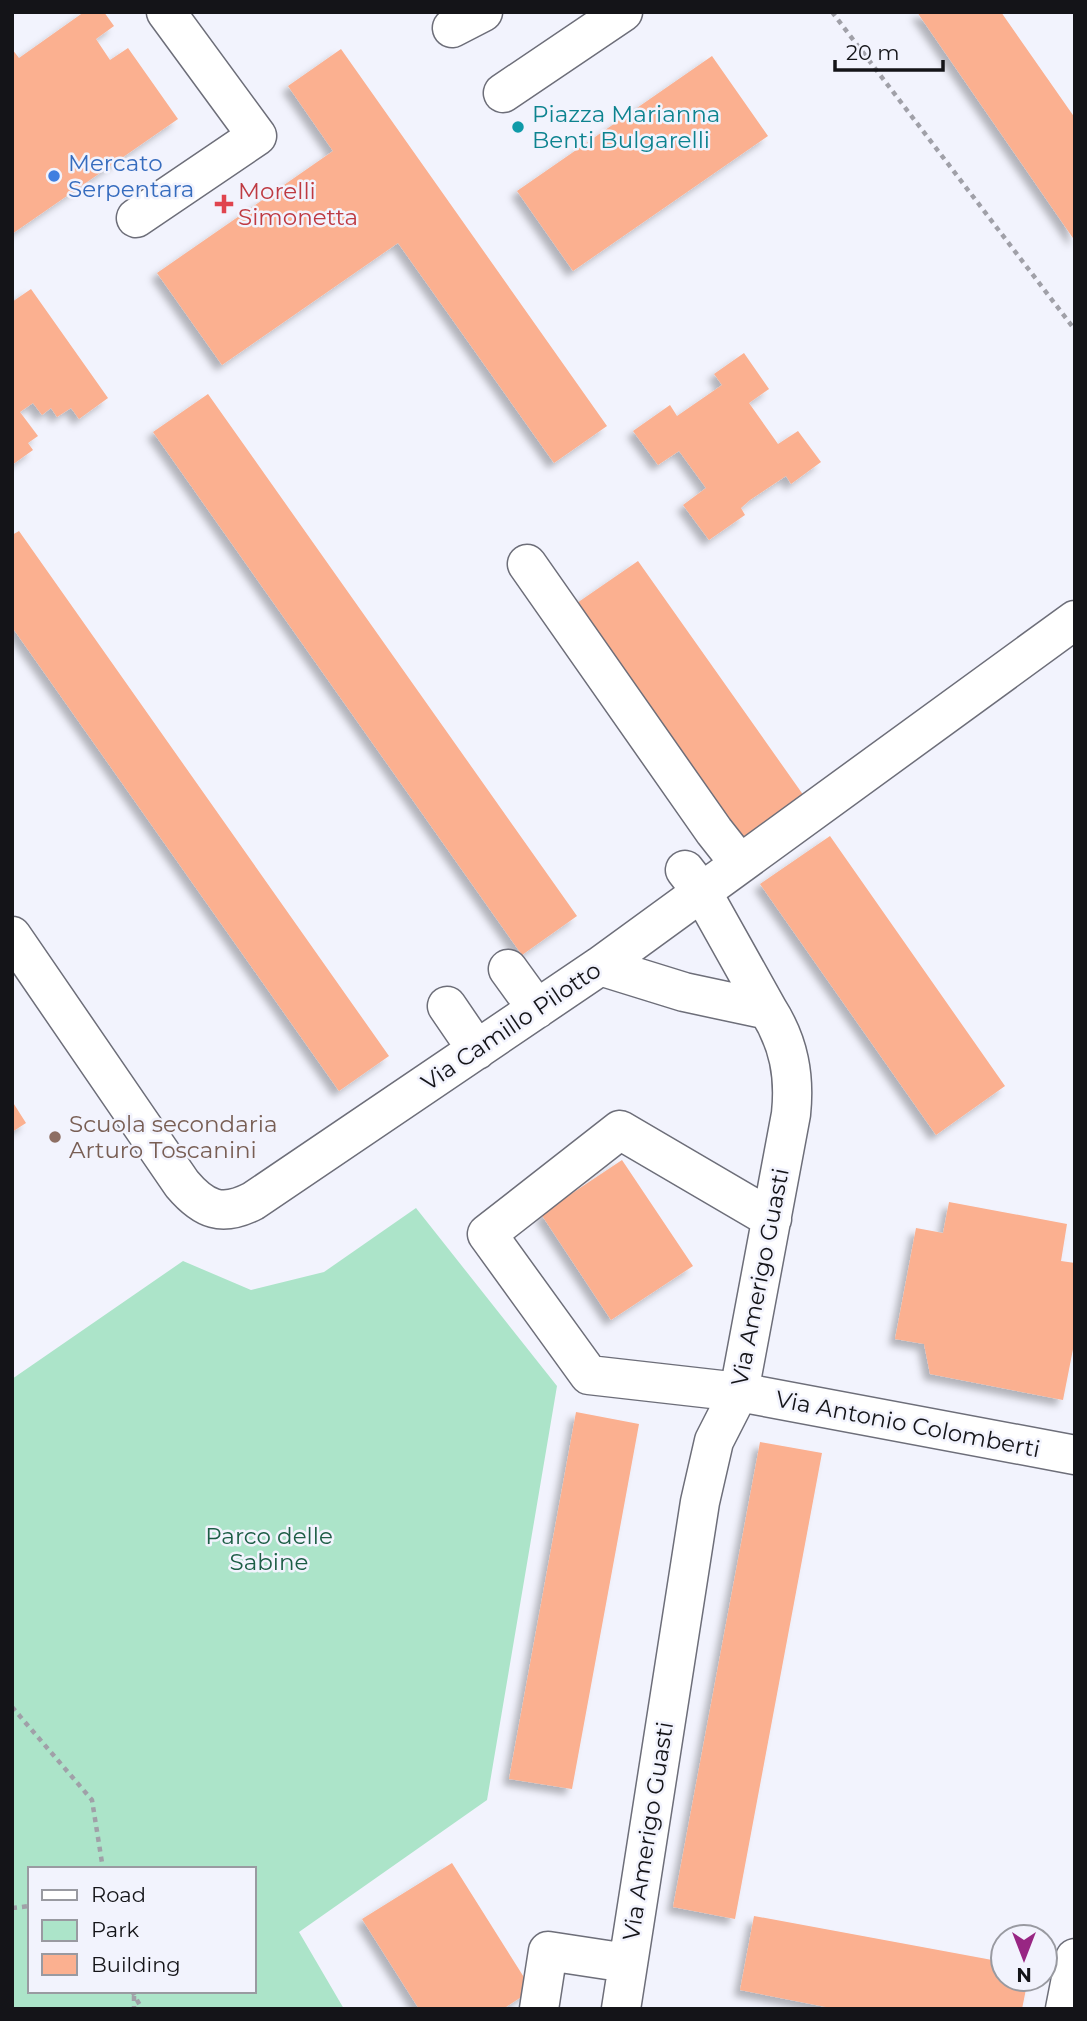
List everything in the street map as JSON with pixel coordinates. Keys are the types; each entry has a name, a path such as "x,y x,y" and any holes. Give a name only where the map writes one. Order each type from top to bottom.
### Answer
{"street":[{"path":"136,218 257,136 166,12"},
{"path":"503,93 623,12"},
{"path":"527,564 740,864"},
{"name":"Via Camillo Pilotto","path":"12,936 182,1184 201,1204 216,1210 230,1210 253,1201 600,966 651,911 693,881 740,864 1075,620"},
{"name":"Via Amerigo Guasti","path":"621,2009 700,1502 713,1441 739,1392 791,1114 793,1088 787,1047 778,1025 693,881"},
{"path":"600,966 684,992 768,1010"},
{"path":"508,969 537,1009"},
{"path":"447,1006 477,1050"},
{"name":"Via Antonio Colomberti","path":"772,1219 620,1130 487,1234 589,1376 739,1392 1075,1455"},
{"name":"Via Amerigo Guasti","path":"539,2009 548,1951 628,1963"},
{"path":"1065,2009 1075,1958"}],"path":[{"path":"831,12 1075,330"},
{"path":"12,1707 92,1800 103,1867"},
{"path":"134,1993 142,2009"}],"green space":[{"name":"Parco delle Sabine","path":"416,1208 557,1386 487,1800 299,1932 344,2009 12,2009 12,1379 183,1261 251,1290 324,1272"}],"building":[{"name":"Mercato Serpentara","path":"84,12 104,12 114,26 96,39 110,60 128,48 178,119 12,234 12,49 19,58"},
{"path":"917,12 1001,12 1075,118 1075,241"},
{"path":"341,49 607,426 554,463 398,243 222,365 157,273 333,151 288,86"},
{"path":"712,56 768,136 573,271 517,191"},
{"path":"31,289 108,398 79,419 71,408 57,417 51,408 42,415 33,403 20,412 38,436 28,443 33,450 12,465 12,302"},
{"path":"744,353 769,389 749,403 778,444 798,431 821,462 791,484 786,476 750,500 741,508 745,515 709,540 683,505 706,488 679,451 658,465 633,431 670,405 677,416 722,385 714,374"},
{"path":"208,394 577,916 522,955 153,432"},
{"path":"19,531 389,1056 339,1091 12,627 12,535"},
{"path":"638,561 804,796 743,839 577,603"},
{"path":"830,836 1005,1086 936,1135 760,884"},
{"path":"12,1101 26,1123 12,1132"},
{"path":"622,1160 693,1266 611,1320 541,1214"},
{"path":"949,1202 1067,1224 1061,1261 1075,1263 1075,1339 1063,1400 930,1374 924,1344 895,1339 916,1228 943,1233"},
{"path":"576,1412 639,1424 572,1789 509,1779"},
{"path":"760,1442 822,1453 735,1919 673,1907"},
{"path":"452,1863 532,1990 503,2009 419,2009 362,1919"},
{"path":"754,1916 989,1959 989,1993 1025,1993 1022,2009 836,2009 740,1990"}],"place":[{"name":"Piazza Marianna Benti Bulgarelli","path":"518,127"},
{"name":"Mercato Serpentara","path":"54,176"},
{"name":"Morelli Simonetta","path":"224,204"},
{"name":"Scuola secondaria Arturo Toscanini","path":"55,1137"}]}
